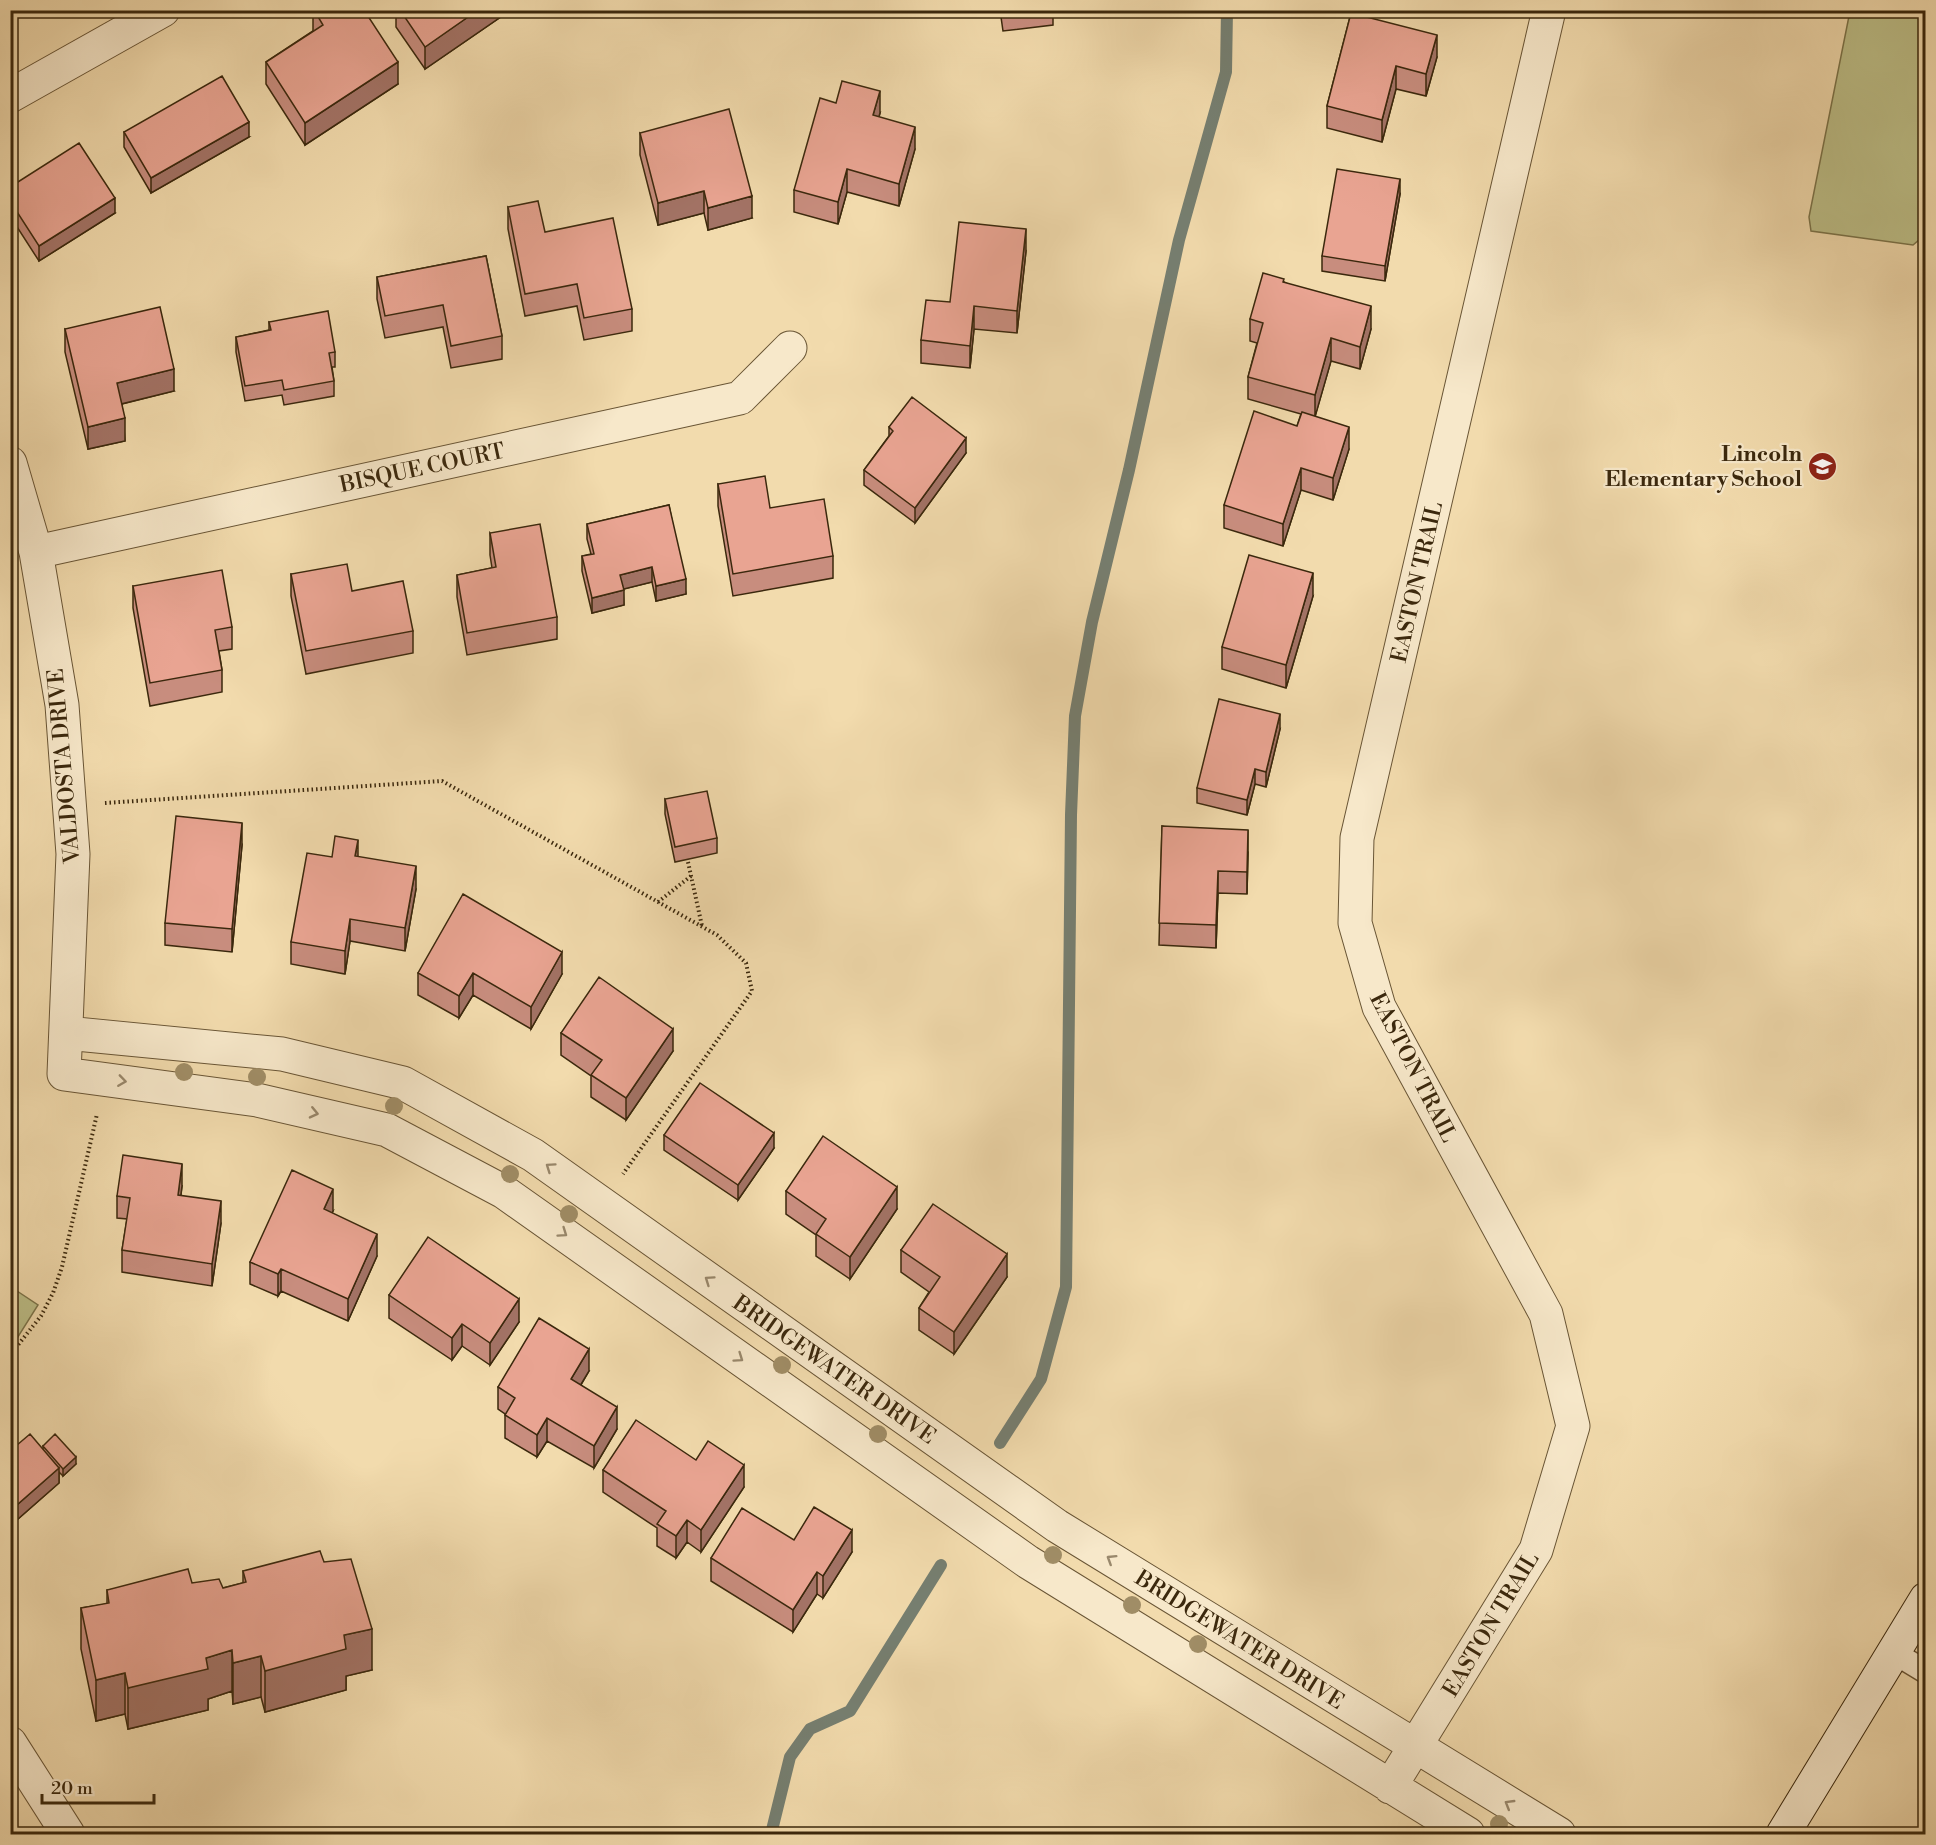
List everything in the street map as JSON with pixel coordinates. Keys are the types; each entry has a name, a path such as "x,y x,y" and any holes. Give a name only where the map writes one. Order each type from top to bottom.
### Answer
{"street":[{"path":"10,96 164,10"},
{"name":"EASTON TRAIL","path":"1390,1787 1536,1551 1573,1426 1546,1314 1379,1007 1355,922 1357,838 1549,10"},
{"name":"BISQUE COURT","path":"36,552 740,398 790,348"},
{"name":"VALDOSTA DRIVE","path":"10,463 36,552 62,705 73,854 64,1074"},
{"name":"BRIDGEWATER DRIVE","path":"66,1033 282,1054 404,1083 533,1155 1057,1526 1415,1748 1559,1834"},
{"name":"BRIDGEWATER DRIVE","path":"64,1074 257,1100 387,1130 504,1192 1028,1562 1468,1834"},
{"path":"1783,1834 1926,1599"},
{"path":"10,1743 68,1834"}],"lane":[{"path":"1893,1652 1926,1672"}],"path":[{"path":"101,803 442,781 717,935 746,963 752,991 711,1046 603,1205"},
{"path":"688,862 702,927"},
{"path":"658,902 691,876"},
{"path":"10,1355 41,1316 62,1267 97,1116 101,1078"}],"green space":[{"path":"1850,11 1925,11 1925,216 1920,239 1913,245 1811,231 1809,217"},
{"path":"11,1287 38,1305 11,1348"}],"building":[{"path":"314,10 364,10 398,62 305,123 266,62 323,25"},
{"path":"400,10 478,10 425,47"},
{"path":"1351,13 1437,35 1426,74 1396,66 1382,120 1327,106"},
{"path":"222,76 249,122 151,178 124,132"},
{"path":"842,81 880,91 873,115 915,127 899,184 847,169 838,202 794,190 820,98 836,103"},
{"path":"729,109 752,196 708,208 704,191 658,203 640,133"},
{"path":"79,143 115,198 39,246 10,201 10,187"},
{"path":"1337,169 1400,179 1385,266 1322,256"},
{"path":"538,201 545,232 613,218 632,309 584,318 577,284 525,294 508,207"},
{"path":"959,222 1026,229 1017,311 974,306 970,346 921,340 926,300 950,302"},
{"path":"486,256 502,336 451,346 443,305 385,316 377,277"},
{"path":"1263,273 1284,279 1283,282 1371,306 1360,347 1331,338 1315,395 1248,377 1263,323 1250,319"},
{"path":"160,307 174,369 117,383 125,418 88,427 65,329"},
{"path":"328,311 335,352 329,353 334,381 284,390 282,380 245,386 236,337 271,330 269,322"},
{"path":"912,397 966,438 915,508 864,470 893,431 889,427"},
{"path":"1254,411 1297,426 1302,412 1349,427 1333,478 1301,468 1283,524 1224,505"},
{"path":"765,476 770,508 824,499 833,556 733,574 718,484"},
{"path":"669,505 686,579 656,586 652,567 620,575 624,590 592,598 582,556 594,554 587,524"},
{"path":"540,524 557,617 467,633 457,575 496,567 490,533"},
{"path":"1249,555 1313,573 1286,665 1222,647"},
{"path":"347,564 352,591 403,581 413,631 306,651 291,574"},
{"path":"222,570 232,627 215,630 222,670 150,683 133,586"},
{"path":"1219,699 1280,714 1266,772 1255,769 1247,800 1197,788"},
{"path":"707,791 717,838 675,847 665,799"},
{"path":"176,816 242,823 232,929 165,923"},
{"path":"1162,826 1248,830 1247,872 1218,871 1216,925 1159,923"},
{"path":"335,836 358,840 355,856 416,866 405,928 350,919 345,951 291,942 307,853 332,857"},
{"path":"463,894 562,952 531,1007 473,973 459,996 418,973"},
{"path":"599,977 673,1029 626,1098 591,1075 602,1060 561,1033"},
{"path":"700,1083 774,1133 738,1185 664,1135"},
{"path":"823,1136 897,1187 850,1257 816,1234 826,1219 786,1191"},
{"path":"123,1155 182,1164 178,1195 221,1201 212,1264 122,1250 130,1198 117,1196"},
{"path":"292,1170 333,1189 324,1209 377,1234 348,1299 281,1269 278,1274 250,1262"},
{"path":"933,1204 1007,1254 954,1332 919,1308 940,1277 901,1250"},
{"path":"428,1237 519,1299 490,1343 462,1324 452,1338 389,1295"},
{"path":"539,1318 589,1349 571,1379 617,1407 594,1446 547,1418 537,1435 505,1415 515,1398 498,1387"},
{"path":"636,1420 696,1460 708,1441 744,1465 701,1530 687,1520 676,1536 657,1524 666,1511 603,1470"},
{"path":"30,1434 59,1468 10,1511 10,1451"},
{"path":"55,1434 76,1457 63,1469 43,1446"},
{"path":"814,1507 852,1530 823,1576 817,1572 793,1610 711,1558 742,1508 794,1540"},
{"path":"320,1551 324,1562 351,1559 372,1629 344,1635 346,1649 265,1671 261,1656 233,1663 232,1650 206,1658 208,1669 128,1688 125,1673 96,1680 81,1608 109,1603 107,1590 188,1569 192,1583 219,1579 223,1588 246,1582 243,1571"},
{"path":"357,1832 357,1834 251,1834"}],"waterway":[{"path":"1000,1443 1041,1379 1066,1287 1071,815 1075,716 1092,622 1129,470 1179,240 1226,72 1227,10"},
{"path":"771,1834 790,1757 810,1729 850,1711 941,1565"}],"place":[{"name":"Lincoln Elementary School","path":"1823,466"}]}
